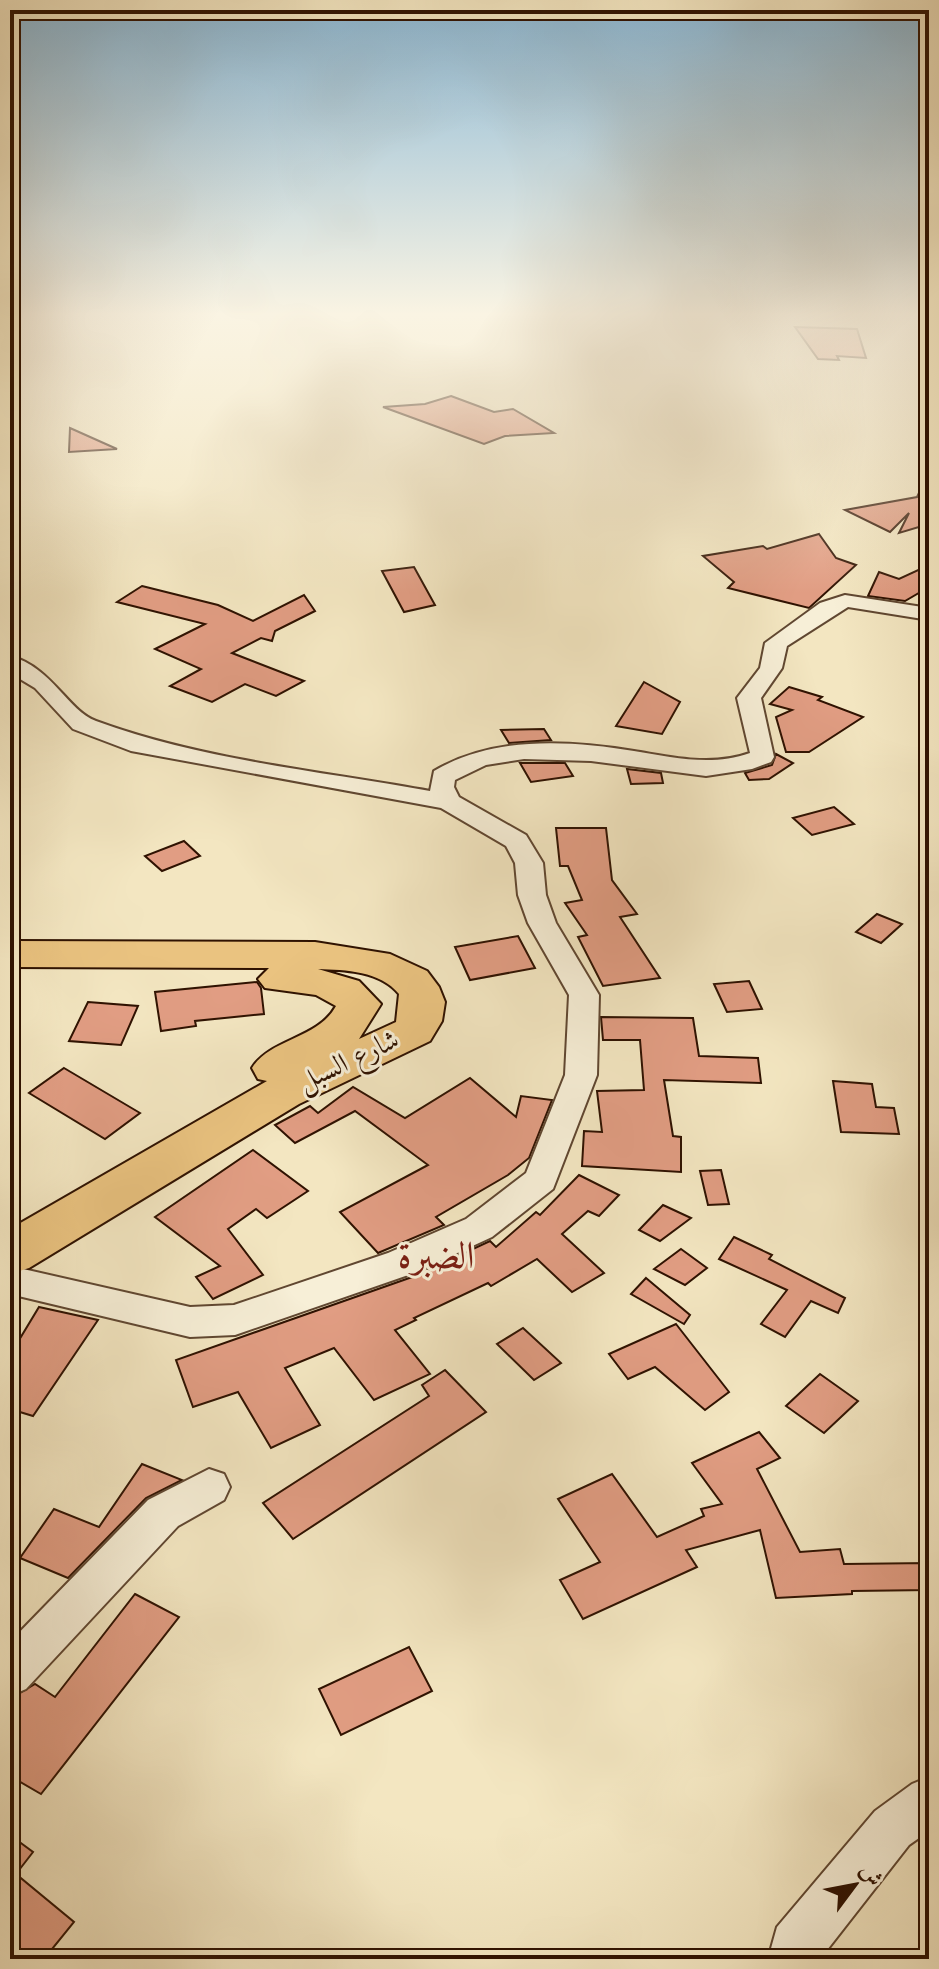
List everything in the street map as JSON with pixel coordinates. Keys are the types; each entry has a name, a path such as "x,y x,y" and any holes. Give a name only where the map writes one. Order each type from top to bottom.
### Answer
{"main road":[{"name":"شارع السبل","path":"10,954 338,957 392,968 413,982 423,997 424,1013 414,1031 282,1093 10,1254"},
{"name":"شارع السبل","path":"10,976 303,979 352,994 359,1004 354,1018 340,1032 10,1220"}],"street":[{"path":"449,802 441,787 443,776 460,763 485,757 543,753 610,755 708,771 739,768 762,757 763,739 751,715 749,698 771,668 776,643 795,627 845,601 862,601 929,614"},
{"path":"10,663 43,683 81,724 140,746 449,802 517,841 529,863 532,895 542,923 584,995 581,1075 541,1180 479,1228 401,1263 235,1320 190,1322 10,1280"},
{"path":"10,1674 163,1513 209,1487"},
{"path":"794,1959 795,1945 892,1828 929,1801"}],"building":[{"path":"388,409 486,409 494,412 513,409 554,433 505,436 484,444"},
{"path":"70,428 117,449 69,452"},
{"path":"929,472 929,524 899,533 909,513 890,532 845,510 917,497"},
{"path":"819,534 836,558 856,565 809,608 728,588 734,582 703,556 763,546 767,549"},
{"path":"929,565 929,587 905,601 868,596 879,572 899,579"},
{"path":"414,567 435,605 404,612 382,571"},
{"path":"142,586 218,605 253,621 304,595 315,611 275,631 272,641 261,638 232,653 304,681 276,696 245,684 212,702 170,686 201,669 155,649 205,624 117,602"},
{"path":"644,682 680,702 662,734 616,726"},
{"path":"789,687 822,697 818,700 863,717 809,752 786,752 776,717 792,710 770,704"},
{"path":"544,729 551,740 509,743 501,730"},
{"path":"776,754 793,763 769,779 749,780 745,773 772,765"},
{"path":"520,763 565,763 573,776 531,782"},
{"path":"627,769 661,773 663,783 631,784"},
{"path":"834,807 854,824 812,835 793,818"},
{"path":"556,828 606,828 612,880 637,914 620,917 660,978 603,986 578,937 587,935 565,903 582,900 568,866 560,866"},
{"path":"184,841 200,856 162,871 145,856"},
{"path":"877,914 902,924 881,943 856,932"},
{"path":"518,936 535,968 470,980 455,947"},
{"path":"749,981 762,1009 727,1012 714,984"},
{"path":"257,982 261,988 264,1014 195,1021 196,1026 161,1031 155,992"},
{"path":"88,1002 138,1006 121,1045 69,1041"},
{"path":"601,1017 693,1018 699,1056 758,1058 761,1083 664,1080 673,1136 681,1137 681,1172 582,1166 584,1131 602,1132 597,1091 644,1090 640,1040 603,1040"},
{"path":"64,1068 140,1113 105,1139 29,1093"},
{"path":"470,1078 516,1117 521,1096 552,1100 529,1158 508,1175 436,1217 444,1225 378,1253 340,1212 428,1165 355,1111 295,1143 275,1125 310,1106 318,1113 353,1087 405,1118"},
{"path":"833,1081 872,1084 876,1107 894,1108 899,1134 841,1132"},
{"path":"253,1150 308,1191 267,1218 256,1209 228,1229 263,1275 213,1299 196,1277 220,1266 155,1217"},
{"path":"721,1170 729,1204 708,1205 700,1171"},
{"path":"579,1175 619,1195 599,1216 588,1211 562,1234 604,1273 572,1292 537,1259 491,1286 488,1283 414,1318 416,1320 395,1330 430,1374 374,1400 334,1348 285,1368 320,1425 271,1448 238,1392 193,1407 176,1360 415,1276 490,1241 496,1247 536,1212 540,1215"},
{"path":"663,1205 691,1218 660,1241 639,1230"},
{"path":"734,1237 772,1255 769,1259 845,1298 838,1313 811,1301 785,1337 761,1324 787,1290 719,1259"},
{"path":"681,1249 707,1268 685,1285 654,1269"},
{"path":"646,1278 690,1315 684,1324 631,1294"},
{"path":"39,1307 98,1320 33,1416 10,1409 10,1355"},
{"path":"676,1324 729,1392 705,1410 655,1367 628,1379 609,1354"},
{"path":"523,1328 561,1363 534,1380 497,1344"},
{"path":"445,1370 486,1412 293,1539 263,1503 429,1396 422,1385"},
{"path":"820,1374 858,1401 824,1433 786,1406"},
{"path":"759,1432 780,1458 757,1469 800,1552 840,1549 844,1564 929,1563 929,1590 852,1591 852,1594 776,1598 760,1530 686,1550 697,1567 583,1619 560,1580 600,1562 558,1499 612,1474 657,1537 704,1516 701,1509 722,1504 692,1463"},
{"path":"142,1464 182,1480 146,1498 68,1578 20,1558 54,1509 99,1527"},
{"path":"135,1594 179,1617 41,1794 10,1776 10,1699 35,1684 55,1697"},
{"path":"409,1647 432,1691 341,1735 319,1689"},
{"path":"10,1835 33,1852 16,1874 74,1922 44,1959 10,1959"}],"district":[{"name":"الضبرة","path":"436,1258"}]}
